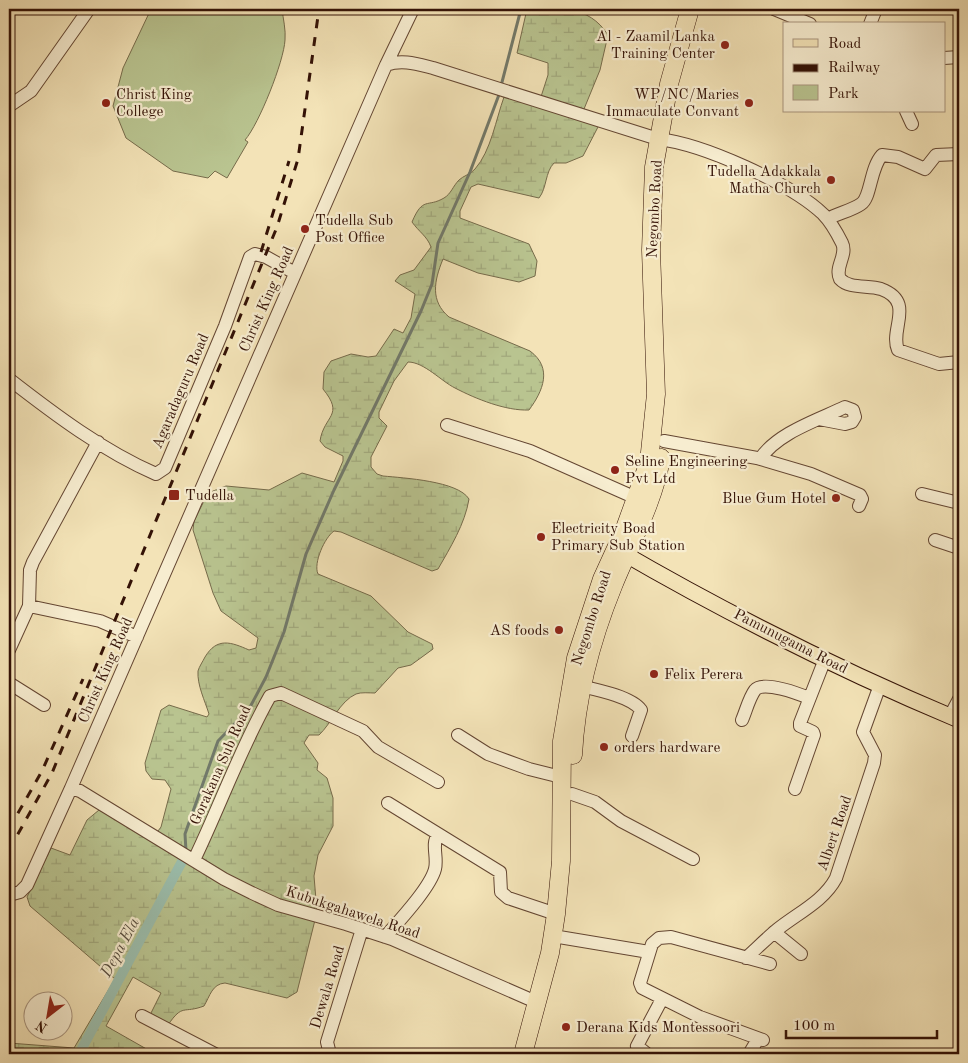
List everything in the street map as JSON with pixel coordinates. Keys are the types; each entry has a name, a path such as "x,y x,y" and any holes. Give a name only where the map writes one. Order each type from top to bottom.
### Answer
{"highway":[{"name":"Negombo Road","path":"622,552 642,521 660,464 664,441 667,396 661,211 663,140 669,84 690,9"},
{"name":"Negombo Road","path":"523,1054 536,1002 558,937 556,914 561,861 562,741 577,685 613,586 636,498 650,462 656,394 650,250 652,186 663,140 701,9"},
{"name":"Negombo Road","path":"534,1054 571,864 577,685"}],"main road":[{"name":"Pamunugama Road","path":"622,552 688,589 880,685 955,718"}],"street":[{"path":"9,106 31,91 89,9"},
{"name":"Christ King Road","path":"71,788 386,65 413,9"},
{"path":"774,9 805,22"},
{"path":"871,22 876,9"},
{"path":"946,58 959,57"},
{"path":"386,65 396,62 409,62 663,140 689,144 792,190 828,219 844,246 843,257 838,271 840,279 848,284 884,290 897,302 900,309 900,322 895,342 898,350 939,364 959,362"},
{"path":"906,112 912,124"},
{"path":"828,219 862,204 868,190 874,163 882,154 898,157 925,168 936,155 959,154"},
{"name":"Agaradaguru Road","path":"9,379 98,442 138,466 156,474 165,468 225,326 250,257 255,254 266,257 295,274"},
{"path":"760,459 765,451 783,438 819,419"},
{"path":"447,425 530,451 636,498"},
{"path":"664,441 760,459 811,474 855,493 862,499 859,506"},
{"path":"9,650 30,606 30,570 33,562 98,442"},
{"path":"922,494 959,503"},
{"path":"935,540 959,548"},
{"path":"30,606 100,622 138,636"},
{"path":"795,789 814,735 813,732 800,726 800,723 826,658"},
{"path":"9,683 44,705"},
{"path":"577,685 623,698 638,706 641,710 632,736"},
{"name":"Albert Road","path":"746,958 774,932 812,904 831,887 836,878 874,763 875,755 863,734 880,685"},
{"path":"742,720 756,690 762,686 790,691 809,698"},
{"name":"Gorakana Sub Road","path":"192,859 214,819 234,765 270,696 274,694 281,693 364,731 378,747 438,782"},
{"path":"955,718 959,699"},
{"path":"458,735 488,754 529,769 561,777"},
{"path":"9,895 20,892 27,885 71,788"},
{"name":"Kubukgahawela Road","path":"71,788 80,790 142,826 224,879 278,905 385,937 536,1002"},
{"path":"572,794 594,802 620,821 693,860"},
{"path":"388,803 500,872 501,892 508,898 556,914"},
{"path":"385,937 430,882 435,868 435,839 438,835"},
{"name":"Dewala Road","path":"330,1054 327,1042 362,929"},
{"path":"774,932 801,954"},
{"path":"558,937 649,952"},
{"path":"749,1054 761,1040 700,1017 662,999 640,985 652,944 664,937 694,942 770,964"},
{"path":"647,1054 637,1046 662,999"},
{"path":"142,1016 215,1054"}],"green space":[{"path":"151,9 282,9 285,28 284,50 276,77 264,107 245,140 248,142 227,178 215,171 208,178 173,171 126,138 113,106 123,68"},
{"path":"527,9 561,9 582,13 600,25 608,35 600,70 584,109 598,127 583,156 566,163 554,163 539,198 478,184 471,187 460,211 460,218 529,244 537,261 535,276 519,282 478,273 443,259 437,275 436,297 443,311 449,317 530,351 542,365 542,387 529,410 511,409 491,404 472,396 455,388 420,365 408,362 394,381 379,412 379,418 387,426 371,457 371,467 377,474 383,476 430,481 454,488 463,493 469,499 464,518 456,536 438,569 432,571 341,532 334,531 327,539 318,557 318,574 371,596 408,632 432,644 433,649 411,665 398,668 375,693 358,693 350,697 319,735 309,735 304,743 318,763 317,770 327,778 333,798 333,826 318,855 314,876 317,912 297,992 287,998 225,983 221,984 214,988 204,1006 180,1011 168,1025 150,1015 161,993 133,977 106,1026 150,1051 150,1054 9,1054 9,1043 74,1048 115,979 30,906 27,897 51,848 70,855 87,820 99,810 152,839 161,827 171,789 165,780 152,779 146,771 145,763 161,710 169,705 207,717 209,714 198,676 198,671 205,657 214,646 219,644 230,643 249,650 256,648 258,638 221,611 213,593 193,530 194,521 208,493 226,486 269,490 302,473 334,482 343,461 343,456 325,447 320,441 322,432 333,410 329,398 323,389 324,372 331,361 351,354 368,357 376,356 394,329 403,333 411,318 415,294 395,281 400,275 414,270 431,247 412,222 416,214 422,206 438,201 446,196 459,180 475,169 481,162 489,144 504,97 538,106 548,75 548,63 517,53"}],"waterway":[{"path":"501,86 521,9"},
{"path":"186,851 185,834 218,741 249,709 266,677 284,632 306,554 334,490 421,311 432,284 438,243 470,172 500,92"},
{"name":"Depa Ela","path":"79,1054 186,854"}],"railway":[{"path":"9,850 52,773 277,227 298,159 319,9"},
{"path":"261,252 289,161"},
{"path":"9,829 42,771 83,679"}],"place":[{"name":"Al - Zaamil Lanka Training Center","path":"725,45"},
{"name":"Christ King College","path":"106,103"},
{"name":"WP/NC/Maries Immaculate Convant","path":"749,103"},
{"name":"Tudella Adakkala Matha Church","path":"831,180"},
{"name":"Tudella Sub Post Office","path":"305,229"},
{"name":"Seline Engineering Pvt Ltd","path":"615,470"},
{"name":"Tudella","path":"174,495"},
{"name":"Blue Gum Hotel","path":"836,498"},
{"name":"Electricity Boad Primary Sub Station","path":"541,537"},
{"name":"AS foods","path":"559,630"},
{"name":"Felix Perera","path":"654,674"},
{"name":"orders hardware","path":"604,747"},
{"name":"Derana Kids Montessoori","path":"566,1027"}]}
